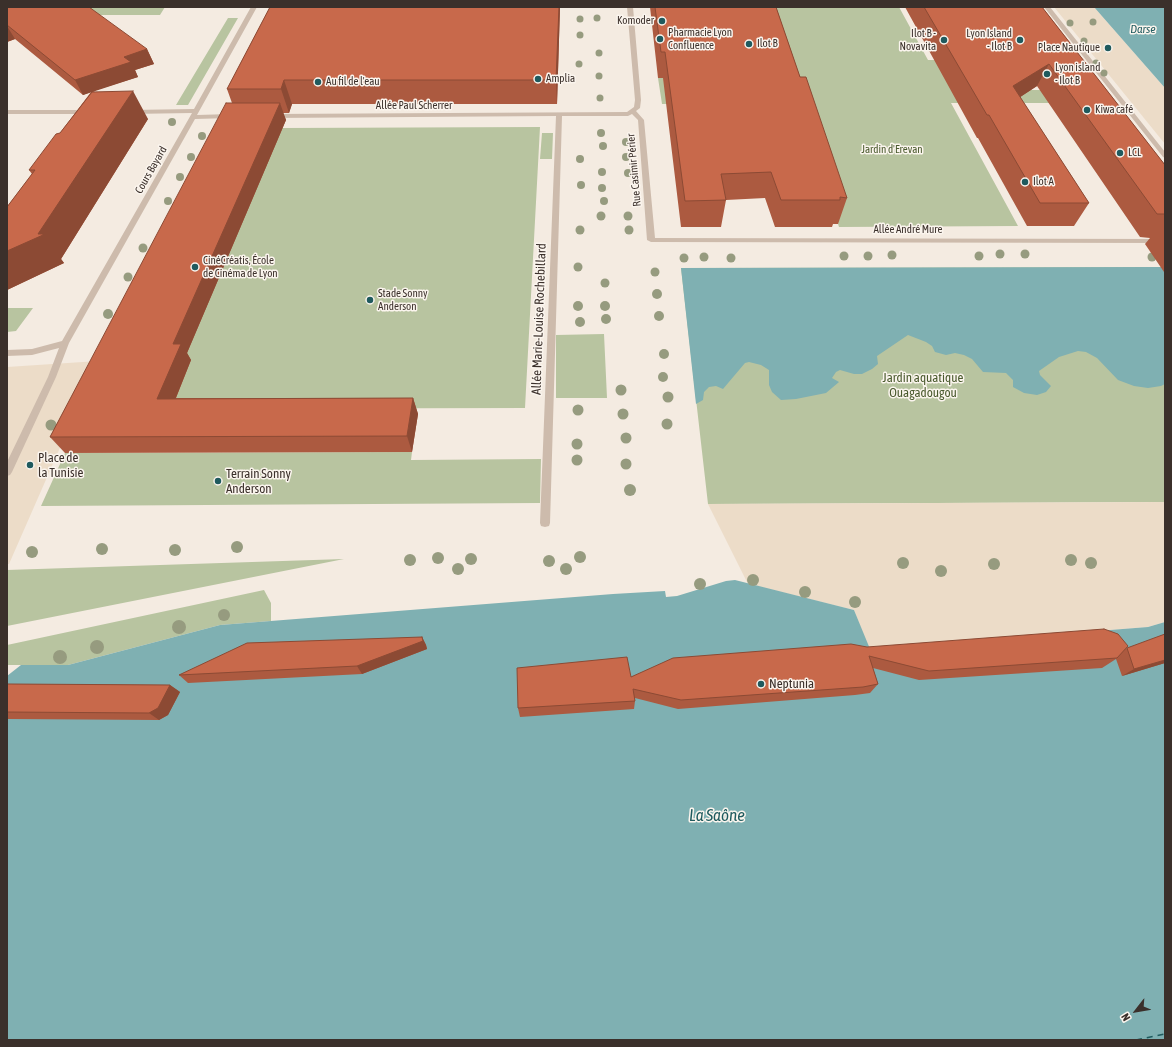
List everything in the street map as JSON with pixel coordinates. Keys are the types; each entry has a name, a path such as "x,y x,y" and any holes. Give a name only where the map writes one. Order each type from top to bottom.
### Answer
{"street":[{"name":"Cours Bayard","path":"7,472 52,377 65,343 254,7"},
{"path":"630,7 638,100 637,108 633,112"},
{"path":"1047,7 1165,156"},
{"path":"1116,103 1123,103"},
{"path":"7,112 79,114 96,112"},
{"path":"125,112 237,116"},
{"name":"Allée Paul Scherrer","path":"260,116 559,116 623,115 633,112"},
{"name":"Rue Casimir Périer","path":"633,112 641,120 651,240"},
{"name":"Allée Marie-Louise Rochebillard","path":"545,523 559,116"},
{"name":"Allée André Mure","path":"651,240 1165,241"},
{"path":"7,353 32,352 65,343"}],"green space":[{"path":"46,7 165,7 160,15 38,15"},
{"name":"Jardin d'Erevan","path":"769,7 899,7 928,60 987,60 1006,90 1051,90 1060,103 951,103 1018,226 839,227 800,103 662,104 658,78 791,78"},
{"path":"228,18 238,18 188,105 176,105"},
{"name":"Stade Sonny Anderson","path":"540,127 525,408 88,409 282,128"},
{"path":"542,133 553,133 552,159 540,159"},
{"name":"Jardin aquatique Ouagadougou","path":"1165,267 1165,502 708,504 681,268"},
{"path":"7,308 33,308 16,331 7,332"},
{"path":"604,334 607,398 556,398 556,335"},
{"path":"412,452 411,460 541,459 540,503 41,506 65,453"},
{"path":"344,559 7,626 7,570"},
{"path":"264,590 271,603 271,621 220,625 68,665 7,665 7,645"}],"shaded area":[{"name":"Place Nautique","path":"1054,7 1094,7 1165,88 1165,144"},
{"name":"Place de la Tunisie","path":"98,361 9,564 7,564 7,367"},
{"path":"1165,502 1165,622 1148,627 869,649 854,610 748,584 708,504"}],"water":[{"name":"Darse","path":"1094,7 1165,7 1165,88"},
{"path":"1165,267 1165,384 1161,386 1148,388 1134,386 1118,380 1097,358 1086,352 1078,351 1059,357 1039,371 1040,375 1051,386 1046,392 1037,395 1024,393 1013,387 1013,380 1006,373 983,372 972,359 964,355 955,353 946,355 935,352 932,346 926,342 908,335 877,356 878,364 872,369 862,374 854,374 840,370 836,372 832,378 839,382 826,393 796,399 781,400 772,392 769,385 769,370 761,365 749,362 745,363 723,389 716,386 709,387 704,392 703,400 696,404 681,268"},
{"name":"La Saône","path":"735,580 854,610 870,649 1148,627 1165,622 1165,1040 7,1040 7,676 21,665 68,665 220,625 613,594 665,591 666,597 677,596 726,581"}],"building":[{"path":"7,7 89,7 147,49 124,57 131,62 75,80 7,25"},
{"path":"270,7 559,7 556,80 284,80 281,89 227,89"},
{"path":"655,7 776,7 800,77 806,77 847,198 840,197 840,200 781,200 771,172 721,174 726,200 685,201 665,52 661,52"},
{"path":"924,7 1042,7 1165,165 1165,214 1157,214 1049,64 1013,86 1089,203 1040,203"},
{"path":"133,91 38,234 43,235 7,251 7,207 35,170 29,170 56,134 60,133 92,92"},
{"path":"226,103 280,103 173,344 181,344 157,399 413,398 407,436 50,437"},
{"path":"1104,629 1118,634 1128,646 1117,658 929,671 869,656 878,684 863,687 681,700 633,689 635,701 518,708 517,668 627,657 631,677 673,658 851,644 867,647"},
{"path":"1165,634 1165,660 1134,669 1127,648"},
{"path":"422,637 423,641 357,666 179,675 247,643"},
{"path":"7,684 170,685 158,708 149,713 7,712"}],"ferry route":[{"path":"1136,1040 1165,1034"}],"place":[{"name":"Komoder","path":"662,21"},
{"name":"Pharmacie Lyon Confluence","path":"660,39"},
{"name":"Ilot B - Novavita","path":"944,40"},
{"name":"Lyon Island - Ilot B","path":"1020,40"},
{"name":"Ilot B","path":"749,44"},
{"name":"Place Nautique","path":"1108,48"},
{"name":"Lyon island - Ilot B","path":"1047,74"},
{"name":"Amplia","path":"538,79"},
{"name":"Au fil de l'eau","path":"318,82"},
{"name":"Kiwa café","path":"1087,110"},
{"name":"LCL","path":"1120,153"},
{"name":"Ilot A","path":"1025,182"},
{"name":"CinéCréatis, École de Cinéma de Lyon","path":"195,267"},
{"name":"Stade Sonny Anderson","path":"370,300"},
{"name":"Place de la Tunisie","path":"30,465"},
{"name":"Terrain Sonny Anderson","path":"218,481"},
{"name":"Neptunia","path":"761,684"}]}
